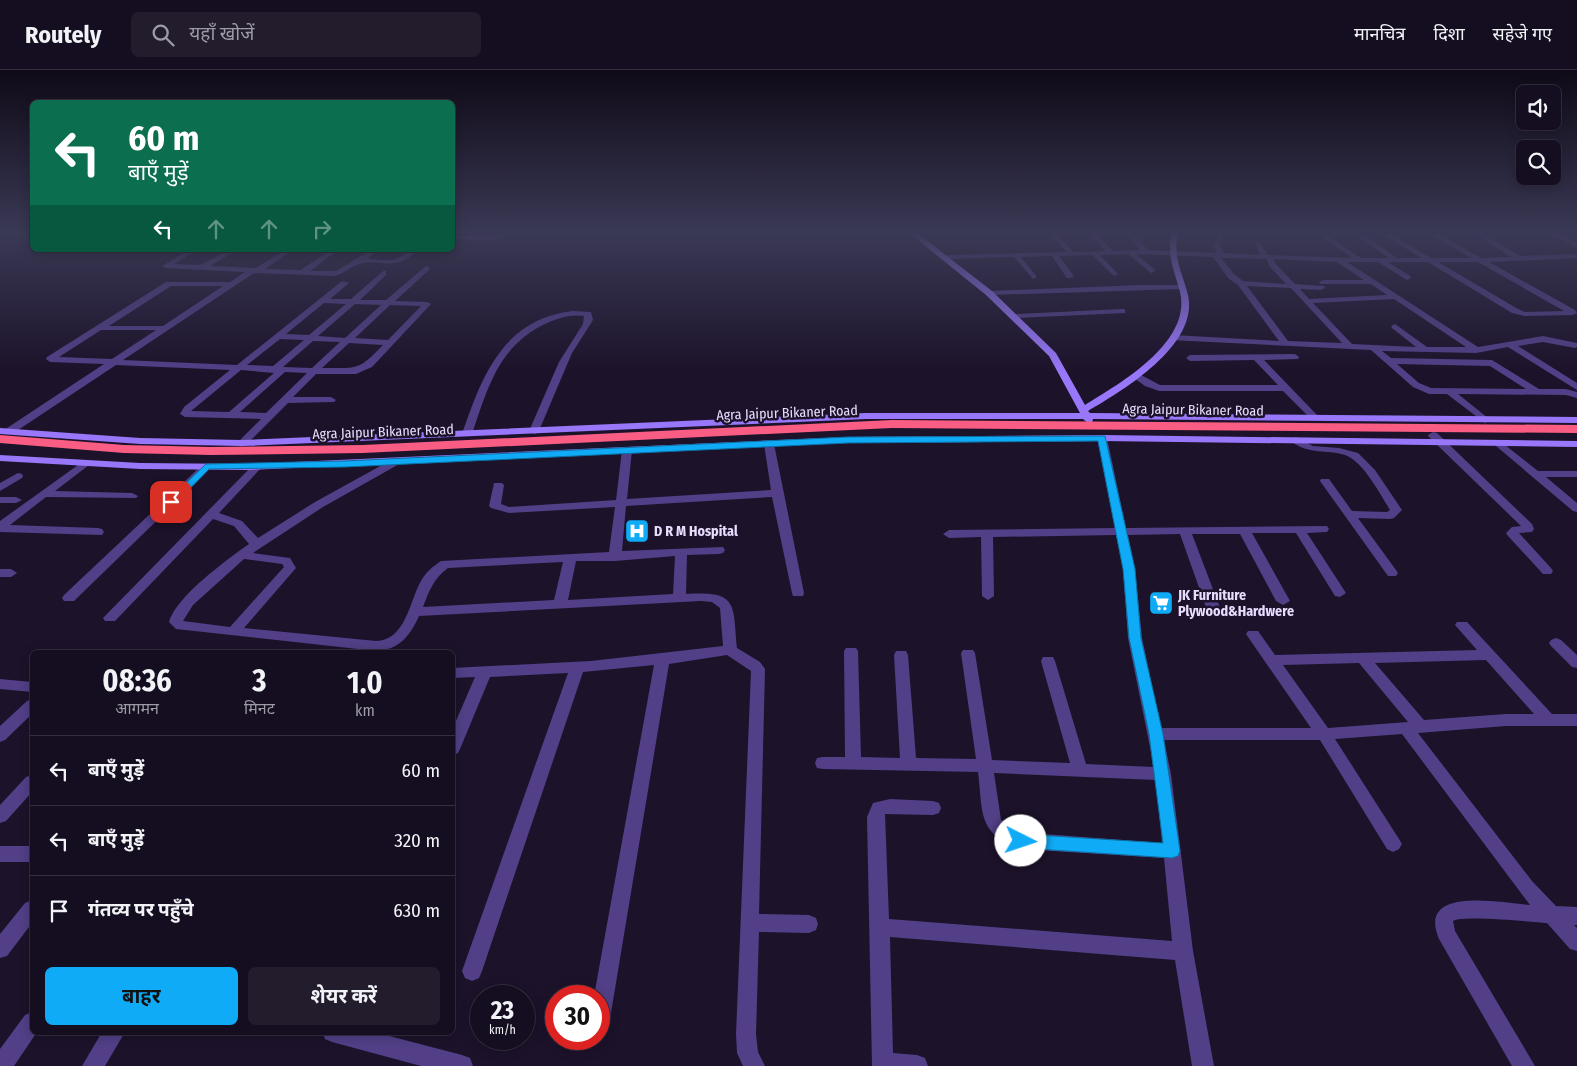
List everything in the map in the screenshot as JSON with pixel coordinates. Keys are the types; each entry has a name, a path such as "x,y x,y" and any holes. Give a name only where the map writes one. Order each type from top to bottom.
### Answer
{"highway":[{"name":"Agra Jaipur Bikaner Road","path":"3,434 157,450 268,451 362,449 840,426 1092,424 1577,429"},
{"name":"Agra Jaipur Bikaner Road","path":"0,448 154,458 259,459 853,437 1092,424 1436,439 1577,437"}],"street":[{"path":"3,434 114,363 240,278"},
{"path":"230,416 377,278"},
{"path":"242,443 314,371 415,278"},
{"path":"971,278 1014,316 1053,356 1092,424 1122,531 1129,569 1134,629 1163,774 1183,950 1203,1066"},
{"path":"1092,424 1173,338 1182,324 1185,312 1185,297 1179,278"},
{"path":"1235,278 1241,283 1286,344"},
{"path":"1285,278 1350,347"},
{"path":"1367,278 1476,350"},
{"path":"1459,278 1515,311 1525,314 1575,314"},
{"path":"1509,278 1575,314"},
{"path":"1241,283 1292,286 1372,282"},
{"path":"269,416 185,414 187,409 345,283"},
{"path":"232,284 169,284 50,359 278,370 362,370 427,304 323,301"},
{"path":"989,293 1181,287"},
{"path":"1306,300 1396,297"},
{"path":"1014,316 1122,311"},
{"path":"466,434 493,364 513,339 528,329 556,317 577,313 588,314 590,320 566,357 534,431"},
{"path":"1395,326 1425,350"},
{"path":"98,328 165,328"},
{"path":"279,336 390,343"},
{"path":"1173,338 1425,350 1476,350 1543,339 1576,346"},
{"path":"1509,344 1576,392"},
{"path":"1374,348 1422,388 1452,393 1576,392"},
{"path":"1256,357 1315,418"},
{"path":"1190,358 1294,357"},
{"path":"1389,362 1492,363 1537,392"},
{"path":"1136,376 1148,384 1160,388 1286,388"},
{"path":"1452,393 1485,420"},
{"path":"286,400 332,400"},
{"path":"3,434 140,441 242,443 866,416 1092,424 1296,440 1436,439 1500,444 1577,444"},
{"path":"1092,424 1315,418 1577,420"},
{"path":"0,458 85,463 257,467 769,444 853,437"},
{"path":"1436,439 1528,526 1528,529 1516,530 1512,533 1547,571"},
{"path":"1296,440 1309,449 1340,452 1355,456 1396,510 1390,516 1350,514"},
{"path":"769,444 777,493 798,593"},
{"path":"1500,444 1577,509"},
{"path":"614,556 627,450"},
{"path":"397,461 347,488 240,555 221,570 186,606 177,616 176,622 181,626 362,646 381,646 390,644 401,636 432,572 445,564 719,550"},
{"path":"0,527 85,463"},
{"path":"69,598 206,466"},
{"path":"110,618 257,467"},
{"path":"1535,474 1577,474"},
{"path":"0,488 18,476"},
{"path":"1325,480 1392,573"},
{"path":"498,485 495,506 500,509 620,504 777,493"},
{"path":"43,494 132,496"},
{"path":"0,500 16,500"},
{"path":"212,515 235,519 249,533 256,545"},
{"path":"0,527 98,532"},
{"path":"1299,529 1340,593"},
{"path":"949,534 1323,529"},
{"path":"1184,530 1215,613"},
{"path":"1244,530 1283,601"},
{"path":"988,533 988,596"},
{"path":"679,598 680,552"},
{"path":"234,631 290,568 286,561 240,555"},
{"path":"560,604 570,559"},
{"path":"414,612 679,598 715,598 723,601 727,606 728,642 734,655 753,663 758,669 746,1034 748,1053 754,1066"},
{"path":"1462,625 1548,720"},
{"path":"1253,634 1324,734 1393,844"},
{"path":"455,673 577,668 662,661 728,642"},
{"path":"1556,643 1577,664"},
{"path":"851,651 853,763"},
{"path":"968,653 994,822 999,830 1007,837 1021,841 1172,851"},
{"path":"901,655 908,764"},
{"path":"1272,660 1489,655"},
{"path":"1364,658 1526,887 1577,942"},
{"path":"606,985 662,661"},
{"path":"1048,661 1080,770"},
{"path":"472,972 488,921 577,668"},
{"path":"455,742 485,672"},
{"path":"0,684 30,687"},
{"path":"0,736 30,707"},
{"path":"1156,734 1324,734 1506,720 1577,720"},
{"path":"823,763 985,766 1163,774"},
{"path":"0,816 30,784"},
{"path":"917,1066 882,1064 880,926 875,817 880,808 890,806 933,808"},
{"path":"0,854 30,854"},
{"path":"1524,1066 1460,960 1446,933 1444,920 1446,915 1454,910 1577,916"},
{"path":"0,949 30,912"},
{"path":"749,923 809,924"},
{"path":"880,926 1183,950"},
{"path":"1,1066 30,1025"},
{"path":"93,1066 112,1035"},
{"path":"343,1035 462,1066"}],"place":[{"name":"D R M Hospital","path":"637,531"},
{"name":"JK Furniture Plywood&Hardwere","path":"1161,603"}],"route":[{"path":"171,502 206,466 248,467 345,464 848,440 1102,438 1129,569 1135,638 1163,774 1172,851 1021,841"}]}
